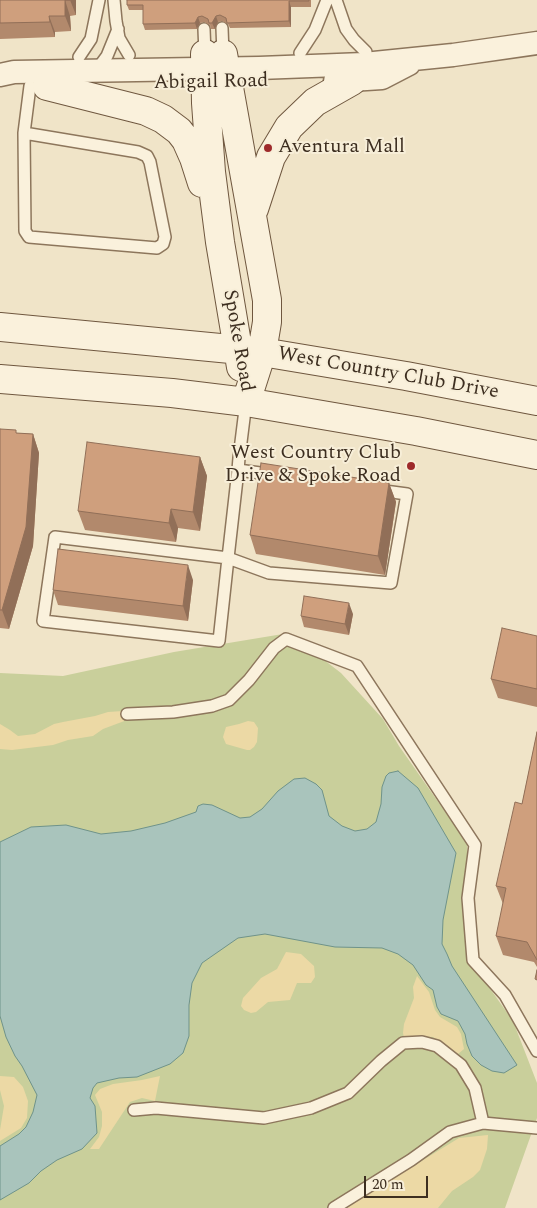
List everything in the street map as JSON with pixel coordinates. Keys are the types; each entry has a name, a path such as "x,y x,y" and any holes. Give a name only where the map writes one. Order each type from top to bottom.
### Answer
{"street":[{"name":"Abigail Road","path":"0,60 79,57 111,61 215,59 354,64 408,60 537,43"},
{"name":"Abigail Road","path":"0,75 111,61 215,59 300,53 366,52 408,60"},
{"name":"Abigail Road","path":"0,84 38,86 215,59 352,81 382,78 408,60"},
{"name":"Spoke Road","path":"215,59 252,215 267,300 267,322 250,350"},
{"name":"Spoke Road","path":"215,59 211,172 220,242 250,350 246,402"},
{"path":"252,215 267,168 282,136 316,102 352,81"},
{"path":"38,86 146,111 164,119 176,128 186,140 194,158 220,242"},
{"name":"West Country Club Drive","path":"0,327 250,350 406,376 537,401"},
{"path":"0,379 172,393 246,402 416,431 537,455"}],"lane":[{"path":"79,57 91,39 99,0"},
{"path":"111,61 120,38 114,0"},
{"path":"300,53 315,30 327,0"},
{"path":"336,0 346,29 366,52"},
{"path":"111,61 118,30"},
{"path":"24,133 138,152 147,156 150,162 165,237 163,244 157,248 29,237 25,231 24,133 38,86"},
{"path":"246,402 228,558 219,641 42,621 56,537 228,558 269,573 391,582 407,494 370,489"},
{"path":"238,470 285,477"},
{"path":"127,714 173,712 212,706 229,700 249,680 274,648 286,640 357,666 475,845 468,898 473,960 505,995 537,1051"},
{"path":"134,1110 156,1108 264,1118 312,1108 348,1093 403,1043 422,1042 437,1046 461,1065 475,1088 483,1123"},
{"path":"334,1208 411,1160 450,1132 483,1123 537,1128"}],"green space":[{"path":"289,633 341,673 383,719 399,746 467,843 469,959 513,1021 537,1083 537,1118 505,1208 0,1208 0,673 63,676 174,652"}],"sand":[{"path":"123,711 127,720 103,729 93,736 68,740 53,745 12,750 0,749 0,724 18,736 35,734 54,724 108,712"},
{"path":"248,721 254,722 258,728 257,742 254,747 247,750 226,744 223,737 226,727"},
{"path":"286,952 301,954 314,966 315,977 311,983 297,983 290,1000 268,1002 256,1012 251,1013 244,1010 241,1006 243,998 261,978 277,969"},
{"path":"417,976 429,992 435,1010 440,1017 457,1027 461,1034 464,1049 458,1054 433,1037 404,1038 404,1024 414,998 413,987"},
{"path":"0,1076 14,1077 23,1087 28,1101 27,1118 21,1128 0,1141 4,1106 0,1090"},
{"path":"160,1076 155,1101 142,1098 130,1102 99,1149 90,1149 99,1137 102,1126 102,1112 95,1095 100,1089 113,1084"},
{"path":"488,1135 487,1149 480,1170 452,1191 438,1208 345,1208 459,1138"}],"water":[{"path":"398,771 418,788 456,853 443,920 442,944 452,966 517,1065 504,1073 492,1071 481,1065 472,1056 465,1034 458,1021 441,1014 437,1007 433,990 426,985 413,965 398,954 382,948 335,947 265,934 238,938 202,963 192,983 189,1005 189,1036 183,1053 170,1064 137,1077 119,1078 97,1083 93,1088 90,1098 95,1106 97,1133 82,1149 57,1160 41,1171 29,1183 0,1200 0,1146 19,1134 26,1127 33,1112 37,1095 6,1037 0,1016 0,842 31,827 66,825 101,834 131,831 165,823 196,812 198,806 203,804 212,805 240,818 250,817 262,809 278,791 294,779 305,778 322,790 329,816 342,826 355,831 367,829 376,822 381,804 382,787 386,776 389,773"}],"building":[{"path":"0,0 65,0 65,16 49,16 50,22 0,23"},
{"path":"127,0 309,1 289,1 289,21 227,23 226,18 220,15 216,16 212,23 209,23 208,19 202,16 198,17 195,23 143,24 143,5 127,5"},
{"path":"0,429 16,430 16,433 33,434 26,527 2,610 0,610"},
{"path":"87,442 200,457 193,512 171,509 169,523 78,511"},
{"path":"261,463 389,483 378,556 250,535"},
{"path":"58,549 188,565 183,606 53,590"},
{"path":"304,596 349,603 345,624 301,616"},
{"path":"502,628 537,636 537,689 491,679"},
{"path":"537,732 537,960 527,942 496,936 506,888 496,886 515,802 522,804"}],"place":[{"name":"Aventura Mall","path":"268,148"},
{"name":"West Country Club Drive & Spoke Road","path":"411,466"}]}
